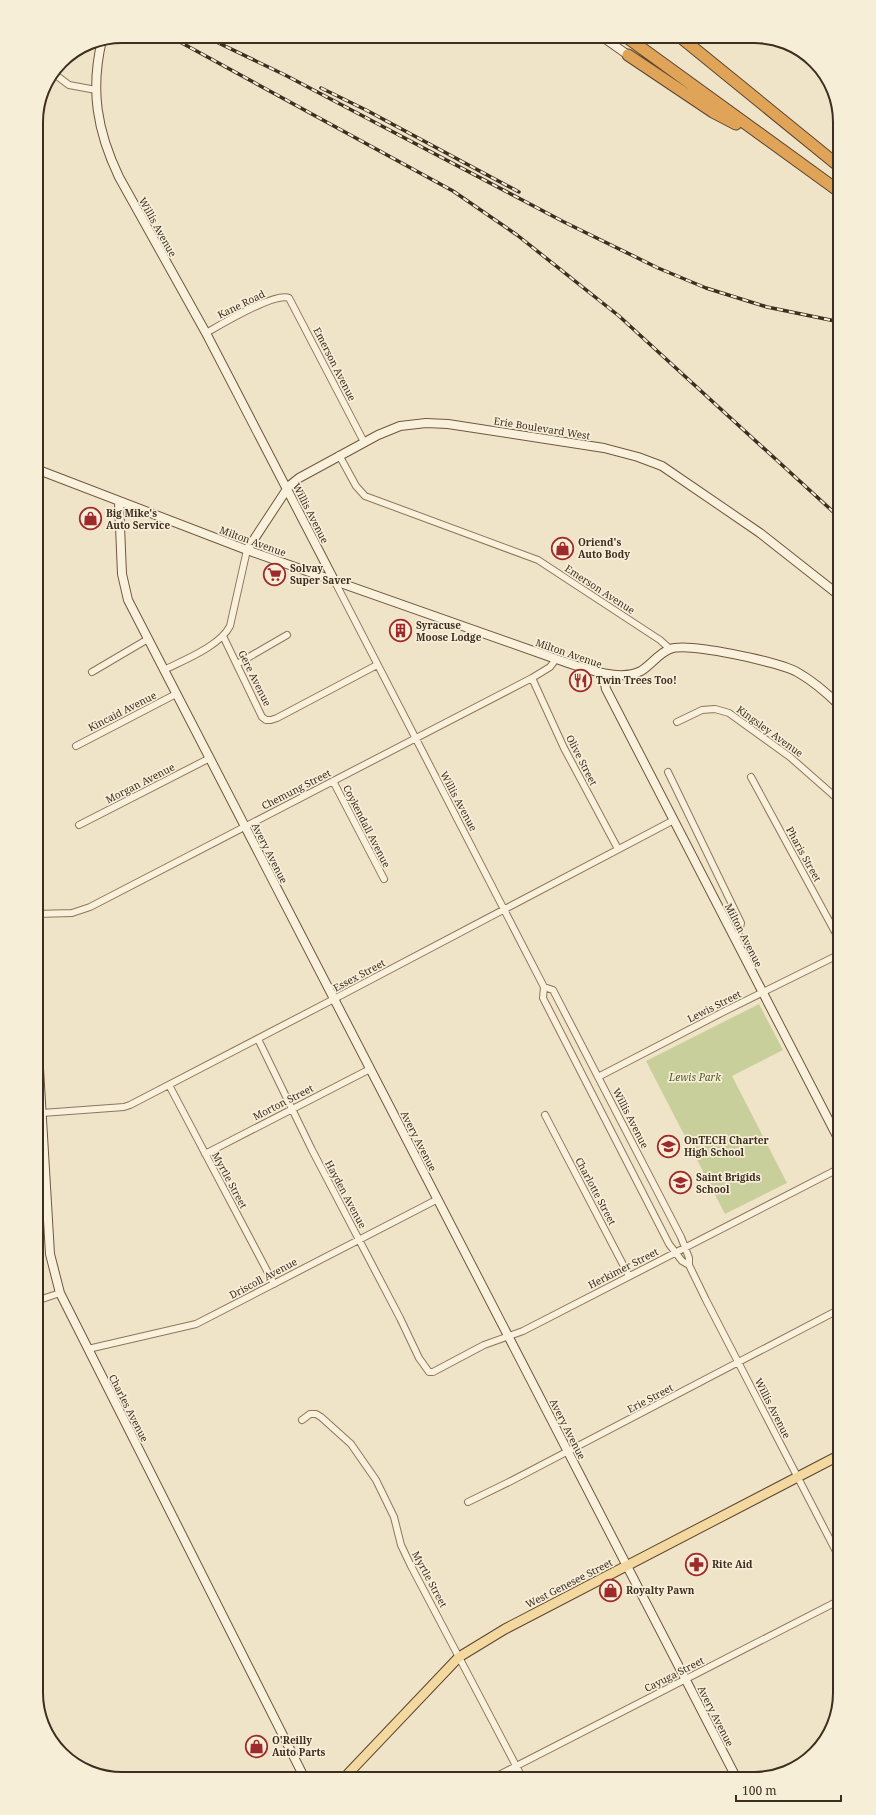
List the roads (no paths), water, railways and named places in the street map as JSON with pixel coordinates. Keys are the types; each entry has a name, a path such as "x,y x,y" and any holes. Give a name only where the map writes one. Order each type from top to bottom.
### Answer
{"highway":[{"path":"635,43 833,187"},
{"path":"688,43 833,161"},
{"path":"628,56 713,112 776,147"}],"main road":[{"name":"West Genesee Street","path":"350,1772 459,1657 505,1629 833,1459"}],"street":[{"path":"611,43 628,56"},
{"name":"Willis Avenue","path":"101,46 96,90 100,123 108,153 119,177 206,333 334,580 544,988 543,998 674,1253 682,1261 689,1265"},
{"path":"58,76 69,85 96,90"},
{"name":"Kane Road","path":"206,333 251,309 277,298 286,296"},
{"name":"Emerson Avenue","path":"286,296 292,302 364,442"},
{"name":"Erie Boulevard West","path":"246,550 287,489 299,478 364,442 400,426 426,423 448,424 604,448 638,457 662,466 690,483 760,533 833,590"},
{"name":"Emerson Avenue","path":"339,455 356,486 365,496 538,560 658,638 670,649"},
{"name":"Milton Avenue","path":"43,472 246,550 556,659 603,673 606,689 833,1128"},
{"name":"Avery Avenue","path":"119,502 121,566 125,592 176,694 733,1772"},
{"path":"164,670 209,646 223,636 230,626 246,550"},
{"path":"237,664 287,635"},
{"name":"Gere Avenue","path":"223,636 262,717 266,720 272,720 377,665"},
{"path":"92,672 148,639"},
{"path":"603,673 615,675 638,672 670,649 685,647 763,660 785,666 797,672 833,699"},
{"name":"Chemung Street","path":"43,914 72,912 90,907 532,678 550,668 556,659"},
{"name":"Olive Street","path":"532,678 564,748 618,849"},
{"name":"Kincaid Avenue","path":"76,746 176,694"},
{"name":"Kingsley Avenue","path":"677,722 702,710 715,708 729,713 790,757 833,795"},
{"name":"Morgan Avenue","path":"78,825 210,758"},
{"path":"668,772 741,923 739,932 735,938"},
{"name":"Pharis Street","path":"751,777 833,927"},
{"name":"Coykendall Avenue","path":"333,781 384,879"},
{"name":"Essex Street","path":"43,1113 124,1107 334,1000 503,909 674,820"},
{"name":"Lewis Street","path":"598,1077 833,957"},
{"name":"Willis Avenue","path":"544,988 553,990 685,1247 689,1258 689,1265 738,1363 833,1545"},
{"name":"Hayden Avenue","path":"258,1039 419,1358"},
{"name":"Morton Street","path":"205,1154 370,1069"},
{"name":"Myrtle Street","path":"169,1085 274,1284"},
{"name":"Charlotte Street","path":"545,1115 629,1276"},
{"name":"Charles Avenue","path":"43,1131 50,1254 60,1293 301,1772"},
{"name":"Herkimer Street","path":"419,1358 427,1371 433,1372 484,1345 522,1331 833,1172"},
{"name":"Driscoll Avenue","path":"88,1349 196,1324 438,1199"},
{"path":"43,1299 60,1293"},
{"name":"Erie Street","path":"468,1502 568,1452 833,1313"},
{"name":"Myrtle Street","path":"302,1420 310,1414 316,1414 351,1444 365,1462 394,1517 401,1545 411,1566 520,1772"},
{"name":"Cayuga Street","path":"504,1772 833,1604"}],"railway":[{"path":"182,43 453,191 517,235 619,316 833,512"},
{"path":"219,43 285,75 564,222 658,268 706,288 767,307 833,321"},
{"path":"321,88 366,110 519,192"}],"place":[{"name":"Big Mike's Auto Service","path":"90,519"},
{"name":"Oriend's Auto Body","path":"562,548"},
{"name":"Solvay Super Saver","path":"275,574"},
{"name":"Syracuse Moose Lodge","path":"400,631"},
{"name":"Twin Trees Too!","path":"580,680"},
{"name":"OnTECH Charter High School","path":"668,1146"},
{"name":"Saint Brigids School","path":"680,1183"},
{"name":"Rite Aid","path":"697,1564"},
{"name":"Royalty Pawn","path":"611,1590"},
{"name":"O'Reilly Auto Parts","path":"256,1746"}],"park label":[{"name":"Lewis Park","path":"695,1077"}]}
